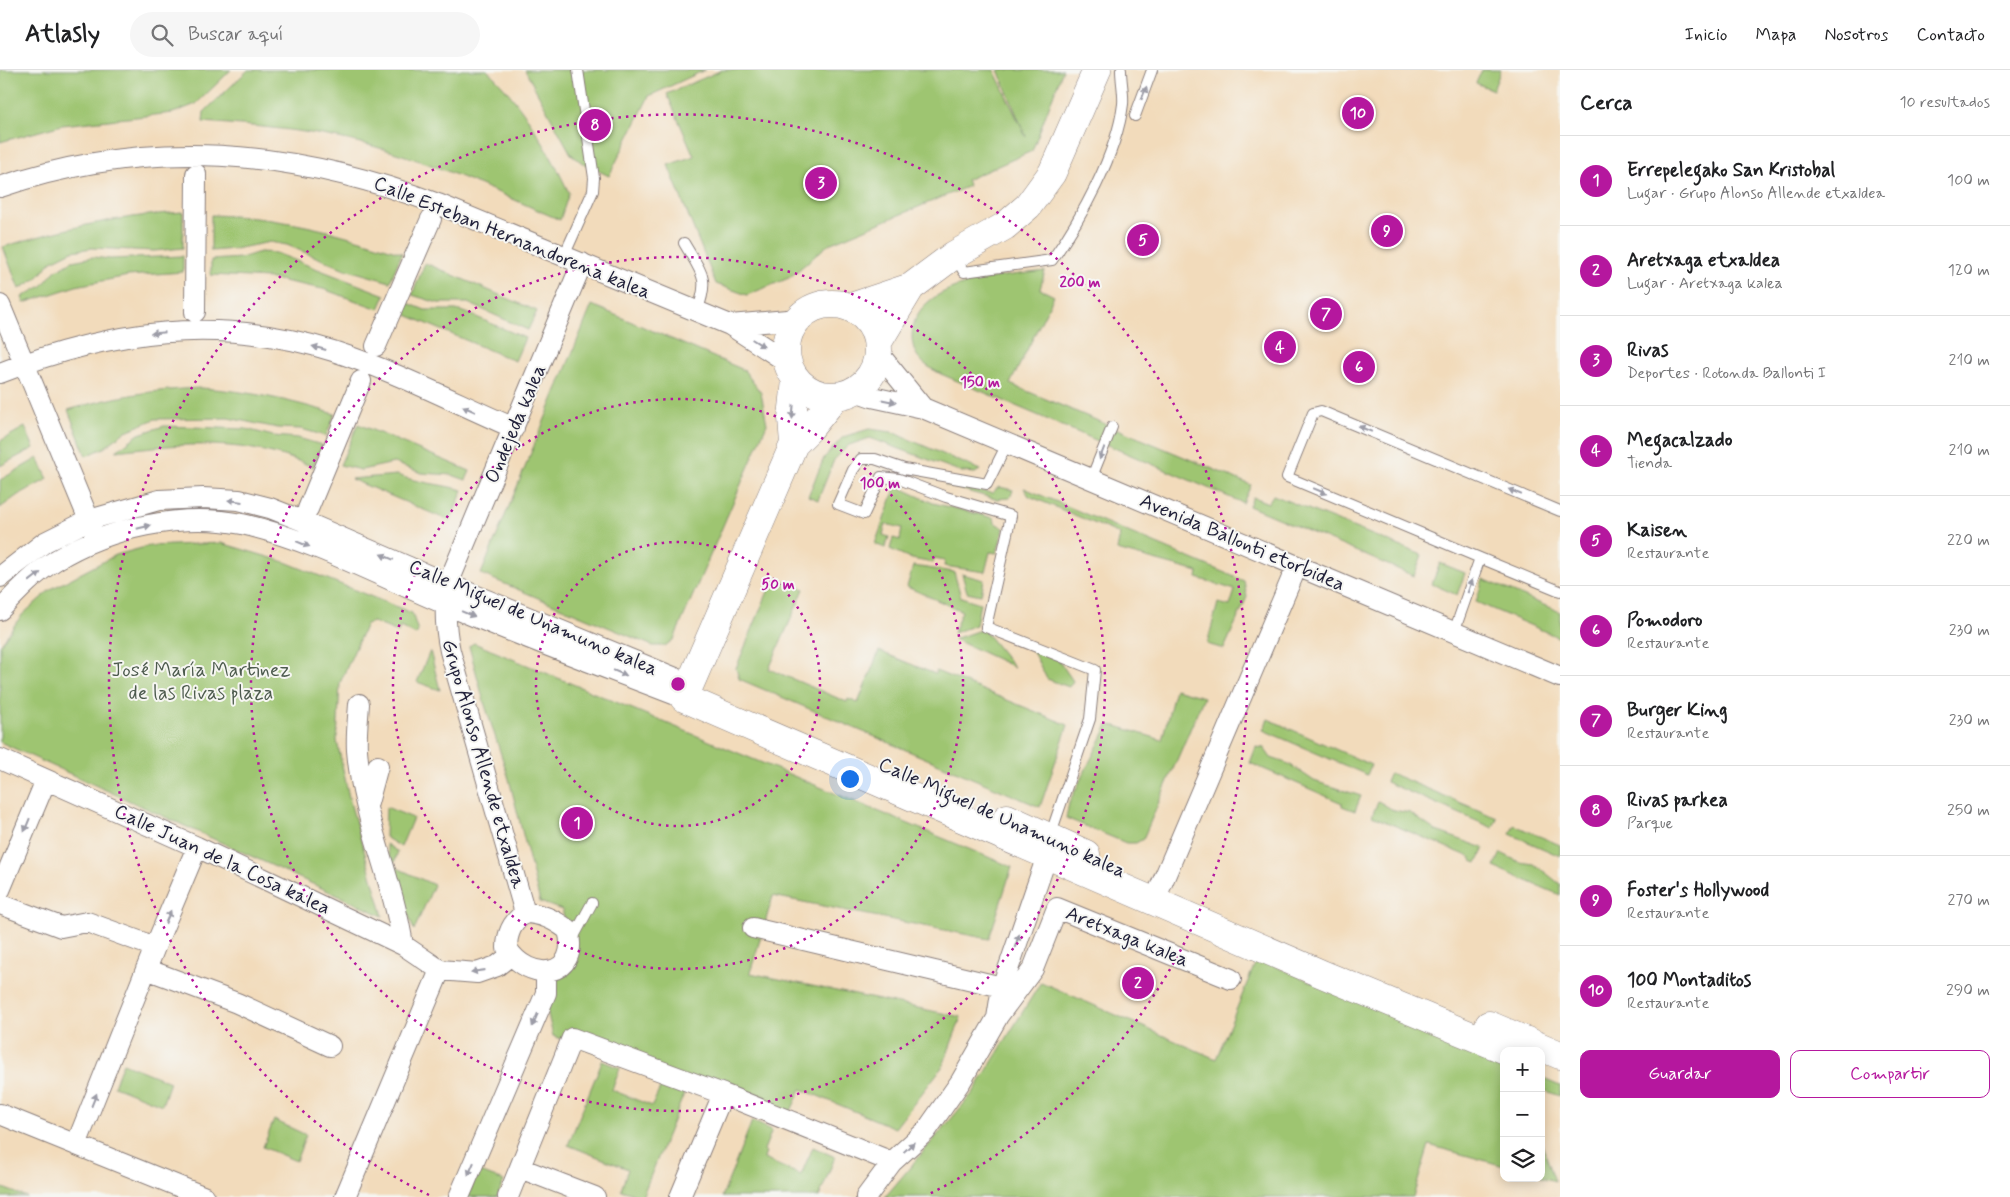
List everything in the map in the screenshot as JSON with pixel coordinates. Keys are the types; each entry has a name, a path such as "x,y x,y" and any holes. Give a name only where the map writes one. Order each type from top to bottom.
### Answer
{"street":[{"path":"851,307 911,287 954,255 1005,226 1037,196 1056,166 1097,70"},
{"name":"Calle Esteban Hernandorena kalea","path":"0,187 76,165 196,153 252,157 343,173 391,186 573,259 730,325 792,371"},
{"path":"194,312 196,174"},
{"path":"376,346 431,219"},
{"name":"Ondejeda kalea","path":"448,584 514,428 573,259"},
{"path":"687,691 794,444 845,394 867,382 875,368 878,348 911,287"},
{"path":"794,444 792,371 786,347 789,332 798,319 809,310 822,304 837,303 851,307 869,321 878,348"},
{"path":"0,305 97,540"},
{"path":"730,325 798,319"},
{"path":"0,373 73,347 132,335 195,330 246,333 292,340 333,352 514,428"},
{"name":"Avenida Ballonti etorbidea","path":"878,348 923,408"},
{"path":"792,371 814,392 845,394"},
{"path":"308,509 362,381"},
{"name":"Avenida Ballonti etorbidea","path":"845,394 872,397 923,408 1560,677"},
{"name":"Calle Miguel de Unamuno kalea","path":"0,577 46,542 89,520 159,500 203,498 239,500 270,508 448,584 687,691 1048,846 1500,1047"},
{"name":"Calle Miguel de Unamuno kalea","path":"0,610 25,584 56,560 97,540 156,524 201,521 242,524 295,540 445,604 687,691"},
{"path":"1158,895 1297,566"},
{"name":"Grupo Alonso Allende etxaldea","path":"448,584 445,604 445,627 450,651 525,913"},
{"path":"359,704 357,749 367,808 400,922 403,944"},
{"name":"Calle Juan de la Cosa kalea","path":"0,759 197,847 403,944 440,970"},
{"path":"367,808 378,766"},
{"path":"0,890 46,780"},
{"path":"866,1197 892,1162 926,1131 961,1081 997,1018 1002,987 1048,846"},
{"path":"76,1145 197,847"},
{"name":"Calle Miguel de Unamuno kalea","path":"1158,895 1560,1055"},
{"path":"0,904 61,927 87,922 155,947"},
{"name":"Aretxaga kalea","path":"997,1018 1033,969 1056,908 1231,979"},
{"path":"525,913 535,913 561,925 568,930 571,941 570,953 563,965 546,973 522,965 511,955 507,948 510,930 516,919 525,913"},
{"path":"753,928 1002,987"},
{"path":"346,1197 440,970 477,973 498,966 511,955"},
{"path":"146,969 237,1003 330,1046"},
{"path":"459,1197 546,993 546,973"},
{"path":"508,1197 572,1038 723,1094 892,1162"},
{"path":"1545,1066 1560,1072"},
{"path":"680,1197 723,1094"},
{"path":"0,1114 205,1197"},
{"path":"520,1168 595,1197"}],"lane":[{"path":"573,259 593,190 594,178 578,70"},
{"path":"954,255 964,272 1052,260 1074,229 1113,144 1123,104 1121,70"},
{"path":"1135,116 1152,70"},
{"path":"684,243 704,277 704,290 697,312"},
{"path":"1560,511 1321,411 1312,413 1286,477 1560,591"},
{"path":"1091,479 1112,427"},
{"path":"1007,444 987,484 904,469 875,459 861,459 852,470 838,504 864,514 881,477 900,479 946,497 1011,516 986,627 1095,670 1090,719 1048,846"},
{"path":"900,479 904,469"},
{"path":"1454,632 1480,558"},
{"path":"571,941 592,902"}],"green space":[{"path":"0,70 231,70 196,104 173,113 62,125 0,142"},
{"path":"248,70 487,70 500,83 534,128 569,193 560,220 462,177 387,150 302,132 203,122 204,112"},
{"path":"525,70 705,70 649,96 609,176 581,162 571,154"},
{"path":"722,70 994,70 1026,137 998,70 1063,70 1032,151 966,180 969,186 829,244 789,278 747,295 716,284 668,165 694,156 667,94"},
{"path":"1482,70 1501,70 1493,90 1476,83"},
{"path":"183,212 183,248 154,251 92,248 72,251 52,261 36,279 19,289 3,247 92,224 136,216"},
{"path":"211,215 237,216 308,226 402,253 390,282 345,269 287,245 270,242 235,249 211,251"},
{"path":"260,252 276,253 385,295 379,309 323,289 268,278 211,275 211,260 241,258"},
{"path":"183,256 183,272 128,276 76,286 24,303 22,297 42,286 55,271 72,261 93,257 110,259"},
{"path":"425,263 537,311 528,330 468,303 438,303 412,295"},
{"path":"1045,271 1040,289 1054,296 1010,384 1251,485 1243,503 941,374 925,364 917,356 912,337 916,318 927,303 943,292 963,284 985,279"},
{"path":"408,303 425,310 456,310 467,313 525,338 515,361 404,314"},
{"path":"592,305 744,370 761,393 767,424 674,639 665,646 653,646 481,574"},
{"path":"201,388 236,391 269,397 335,414 326,436 301,429 278,428 228,418 155,419 126,431 104,448 86,456 68,410 134,394"},
{"path":"358,424 470,471 466,480 452,475 422,473 394,463 361,470 340,465"},
{"path":"164,426 246,429 273,436 298,438 322,445 313,467 265,451 216,445 166,446 116,451 139,434"},
{"path":"25,427 34,448 0,466 0,441"},
{"path":"869,429 892,432 980,470 975,473 962,472 870,438 849,445 834,460 818,500 808,496 824,458 843,437"},
{"path":"38,458 48,479 18,495 0,508 0,480"},
{"path":"397,475 463,490 450,521 351,479"},
{"path":"945,485 992,493 999,487 1013,490 1010,498 995,499"},
{"path":"896,486 933,503 994,518 995,523 1004,528 997,553 990,552 985,572 944,566 945,560 934,558 933,563 912,559 890,549 893,538 900,540 902,528 886,524 883,535 889,537 885,548 875,544"},
{"path":"1024,488 1244,581 1247,597 1224,649 1207,644 1218,603 1230,606 1235,590 1197,578 1198,572 1117,550 1120,534 1029,496"},
{"path":"1273,495 1422,555 1414,576 1249,506 1253,497 1268,503"},
{"name":"José María Martinez de las Rivas plaza","path":"221,543 285,562 412,613 418,631 416,635 400,627 398,632 373,622 366,624 340,683 337,741 350,802 383,916 0,742 0,645 22,615 51,589 116,555 149,546"},
{"path":"1440,563 1465,573 1457,595 1432,584"},
{"path":"913,566 954,572 961,597 980,603 976,625 953,633 962,611 907,587"},
{"path":"962,574 984,580 981,595 967,592"},
{"path":"774,577 804,589 769,669 847,702 848,699 858,703 879,651 935,674 936,671 1068,725 1040,807 739,679 736,668"},
{"path":"1483,579 1560,612 1560,638 1476,602"},
{"path":"983,629 1014,667 954,639"},
{"path":"474,643 1012,867 989,939 773,896 750,973 961,1017 943,1066 895,1128 801,1089 786,1122 553,1036 538,971 563,965 571,941 562,910 540,902 509,779 484,702 469,646"},
{"path":"1032,650 1058,659 1073,681 1069,687 1047,679"},
{"path":"430,651 440,690 417,682"},
{"path":"1175,689 1204,697 1143,839 1136,843 1126,843 1066,818 1069,803 1108,725 1162,740"},
{"path":"1268,719 1371,765 1367,775 1263,730"},
{"path":"1256,747 1264,748 1271,758 1289,764 1314,781 1361,796 1355,811 1342,806 1342,803 1250,763"},
{"path":"1390,773 1497,818 1493,828 1386,782"},
{"path":"1378,801 1393,810 1410,813 1436,831 1484,848 1477,863 1472,861 1470,857 1372,816"},
{"path":"386,807 413,818 401,847 385,837"},
{"path":"1514,825 1560,845 1560,856 1510,834"},
{"path":"386,844 398,852 393,866 434,885 414,930 398,888"},
{"path":"1501,853 1519,862 1534,864 1560,884 1560,895 1494,867"},
{"path":"1257,959 1500,1060 1500,1165 1429,1145 1413,1197 885,1197 973,1093 1041,982 1216,1059"},
{"path":"602,1061 620,1068 612,1090 652,1106 662,1084 684,1094 642,1197 621,1190 628,1169 568,1145"},
{"path":"123,1063 170,1082 162,1105 114,1086"},
{"path":"1545,1080 1560,1086 1560,1096 1545,1090"},
{"path":"274,1120 306,1135 296,1161 263,1147"},
{"path":"752,1121 772,1130 764,1150 766,1152 764,1159 801,1175 813,1147 835,1157 819,1197 722,1197"},
{"path":"1545,1153 1555,1181 1545,1178"},
{"path":"478,1171 504,1181 497,1197 468,1197"},
{"path":"0,1187 27,1197 0,1197"}],"place":[{"name":"100 Montaditos","path":"1358,113"},
{"name":"Rivas parkea","path":"595,125"},
{"name":"Rivas","path":"821,183"},
{"name":"Foster's Hollywood","path":"1387,231"},
{"name":"Kaisen","path":"1143,240"},
{"name":"Burger King","path":"1326,314"},
{"name":"Megacalzado","path":"1280,347"},
{"name":"Pomodoro","path":"1359,367"},
{"name":"Errepelegako San Kristobal","path":"577,823"},
{"name":"Aretxaga etxaldea","path":"1138,983"}]}
